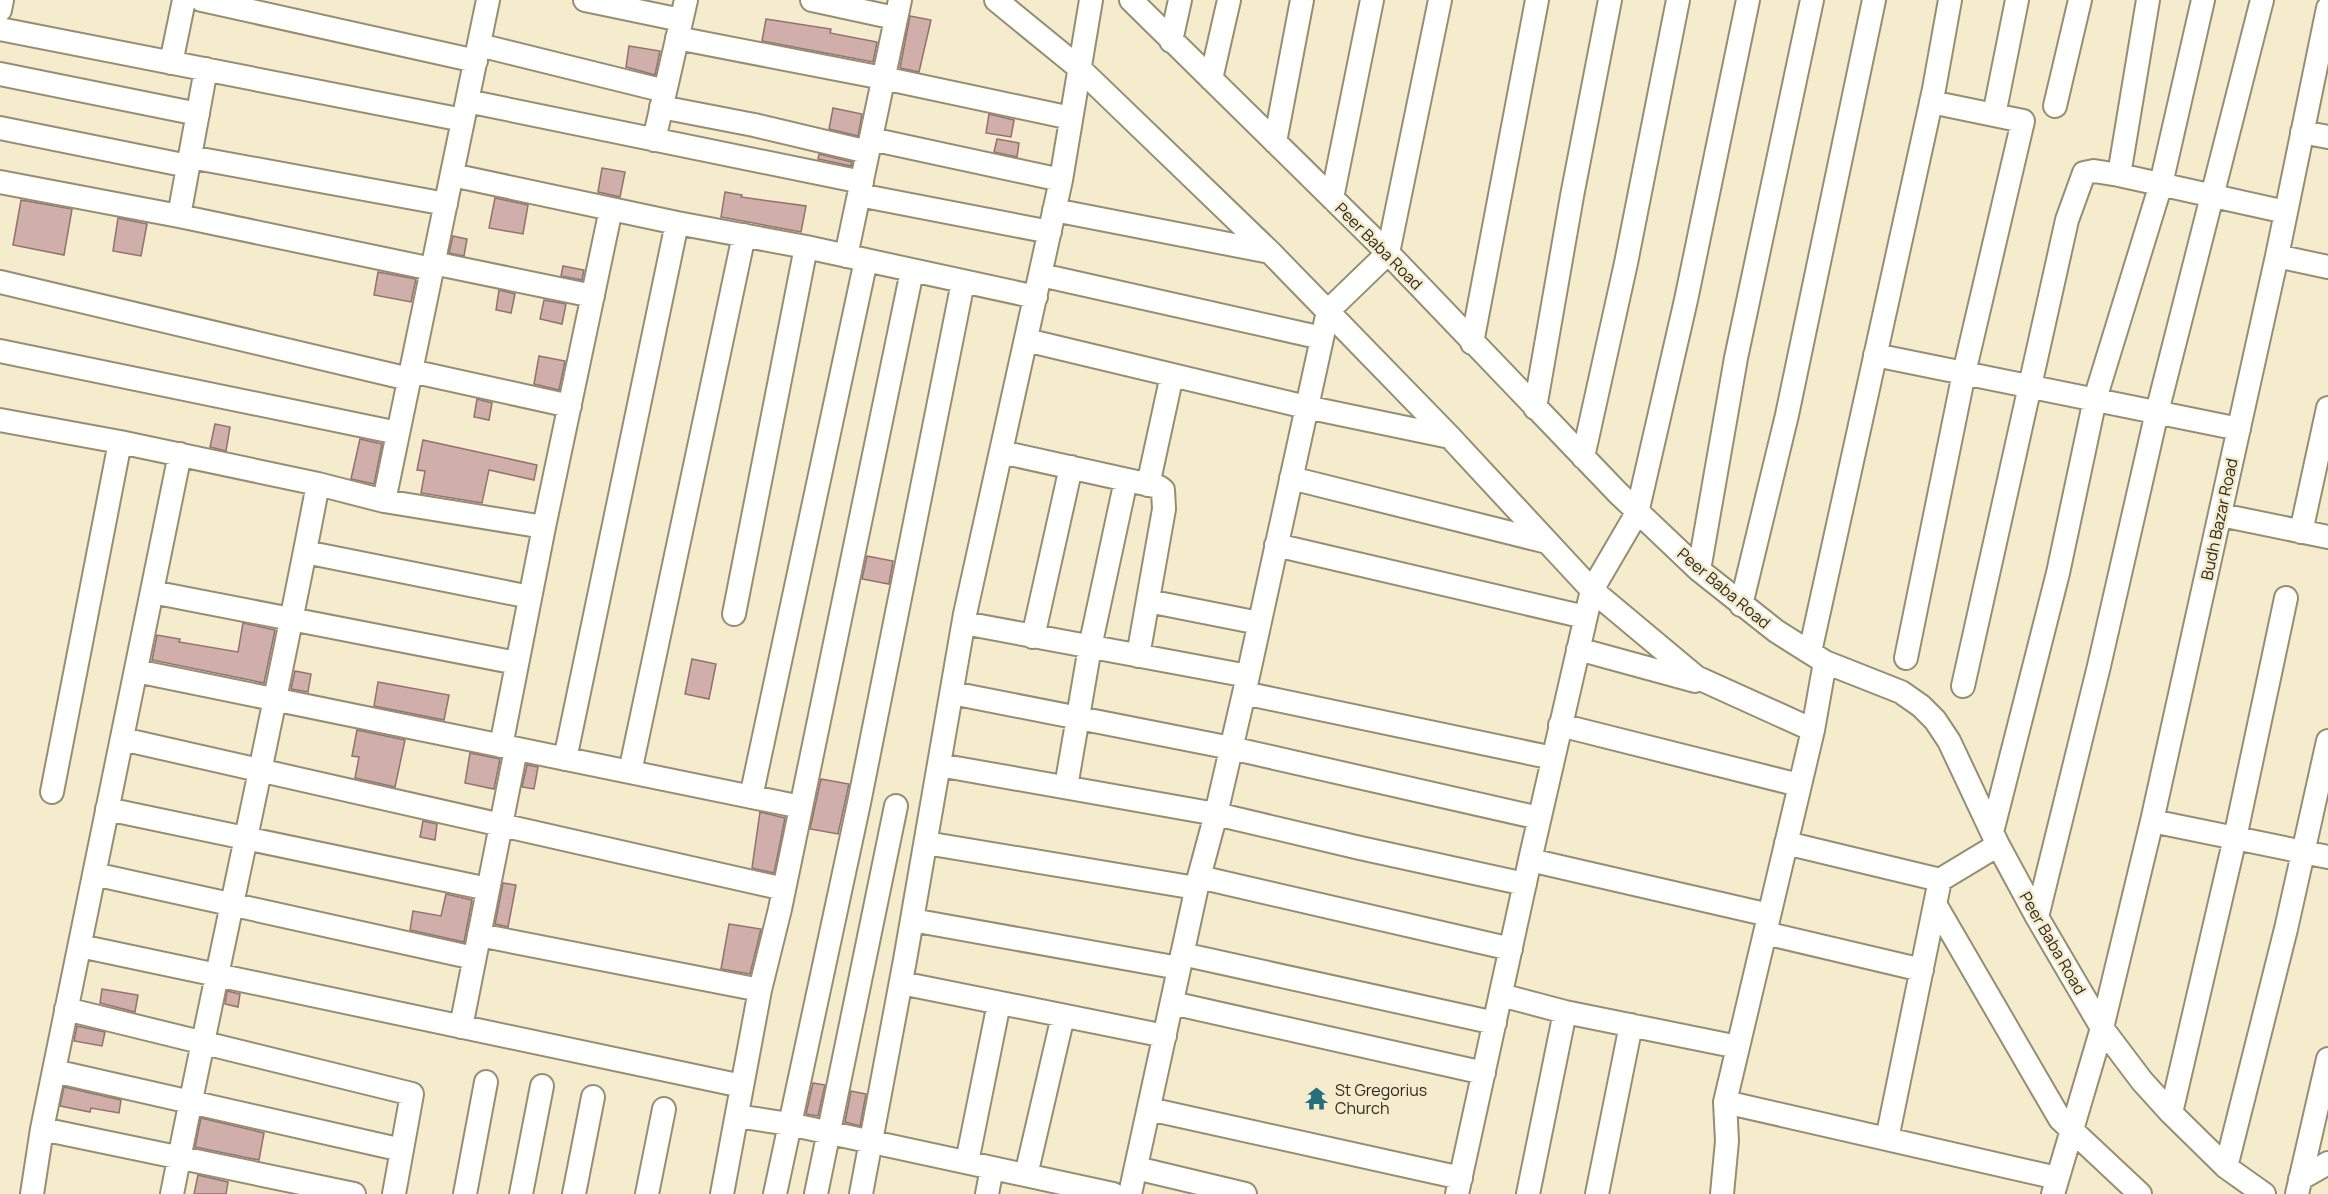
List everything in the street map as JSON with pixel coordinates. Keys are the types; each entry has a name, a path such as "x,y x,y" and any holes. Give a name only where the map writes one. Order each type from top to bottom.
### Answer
{"street":[{"path":"0,10 2,0"},
{"path":"171,63 183,0"},
{"path":"202,0 477,53 663,99 754,125 1061,180"},
{"path":"384,501 489,0"},
{"path":"585,0 681,20 883,78 1071,118"},
{"path":"751,797 856,258 860,188 898,9 812,0"},
{"path":"996,0 1078,68 1270,252 1450,437 1592,590 1695,677 1813,730"},
{"path":"861,1194 901,983 964,623 1061,180 1091,0"},
{"name":"Peer Baba Road","path":"1131,0 1388,253 1637,513 1699,570 1776,631 1818,657 1901,692 1921,706 1935,720 1949,741 1995,838 2037,917 2102,1028 2142,1081 2171,1113 2226,1167 2264,1194"},
{"path":"1171,41 1180,0"},
{"path":"1211,79 1228,0"},
{"path":"1275,142 1302,0"},
{"path":"1332,198 1372,0"},
{"path":"1130,1194 1198,883 1246,685 1328,311 1388,253 1440,0"},
{"path":"1472,343 1537,0"},
{"path":"1535,408 1572,196 1610,0"},
{"path":"1583,457 1626,263 1678,0"},
{"path":"1149,1109 1459,1186 1539,818 1592,590 1637,513 1688,288 1748,0"},
{"path":"1699,570 1736,358 1812,0"},
{"path":"1742,605 1787,415 1874,0"},
{"path":"1722,1194 1726,1141 1725,1102 1813,730 1818,657 1875,355 1931,102 1950,0"},
{"path":"1994,115 2017,0"},
{"path":"2055,106 2080,0"},
{"path":"2119,175 2148,0"},
{"path":"1887,1139 1940,880 1995,838 2058,573 2095,399 2161,184 2203,0"},
{"path":"2037,917 2100,666 2157,412 2262,0"},
{"name":"Budh Bazar Road","path":"2055,1186 2102,1028 2152,821 2221,515 2302,132 2324,51 2328,8"},
{"path":"654,140 681,20"},
{"path":"0,29 206,69 654,140 860,188 1052,221 1270,252"},
{"path":"180,216 206,69"},
{"path":"0,74 198,114"},
{"path":"1906,658 1964,373 2023,121 1931,102"},
{"path":"0,128 446,204"},
{"path":"2302,132 2328,137"},
{"path":"1963,686 2067,220 2084,173 2094,171 2119,175 2286,212"},
{"path":"452,175 677,224 806,247 1036,297"},
{"path":"0,182 593,296"},
{"path":"461,1027 501,825 517,663 611,209"},
{"path":"564,759 677,224"},
{"path":"630,772 744,235"},
{"path":"734,614 806,247"},
{"path":"2277,256 2328,267"},
{"path":"722,1194 760,990 784,889 912,271"},
{"path":"1041,275 1322,338"},
{"path":"0,282 410,375 570,406"},
{"path":"775,1194 861,792 963,282"},
{"path":"1026,340 1306,407 1450,437"},
{"path":"0,351 398,433"},
{"path":"1875,355 2239,429"},
{"path":"1066,787 1090,647 1137,482 1172,375"},
{"path":"2301,532 2328,408"},
{"path":"0,420 180,454 384,501 544,527"},
{"path":"52,792 120,442"},
{"path":"1001,452 1159,487 1165,495 1138,656"},
{"path":"32,1194 42,1129 66,1009 180,454"},
{"path":"1034,637 1071,467"},
{"path":"1291,478 1547,542"},
{"path":"172,1194 244,838 292,620 318,484"},
{"path":"2221,515 2328,537"},
{"path":"1276,545 1585,617"},
{"path":"305,552 530,597"},
{"path":"152,592 517,663"},
{"path":"2171,1113 2235,838 2286,597"},
{"path":"1148,601 1259,624"},
{"path":"964,623 1138,656 1246,685 1553,758"},
{"path":"1578,649 1718,687"},
{"path":"136,671 801,807"},
{"path":"952,693 1231,748 1539,818"},
{"path":"1560,725 1799,785"},
{"path":"122,739 784,889"},
{"path":"2226,1167 2304,852 2328,741"},
{"path":"939,765 1216,814 1525,884"},
{"path":"816,1194 896,806"},
{"path":"107,809 488,890"},
{"path":"2152,821 2328,857"},
{"path":"926,843 1198,883 1511,948"},
{"path":"1786,843 1940,880"},
{"path":"1530,860 1767,924 1922,969"},
{"path":"94,874 474,958"},
{"path":"1935,904 2060,1119 2140,1194"},
{"path":"912,920 1181,961 1495,1023"},
{"path":"479,934 760,990"},
{"path":"80,946 742,1086"},
{"path":"901,983 1165,1036"},
{"path":"1501,995 1565,1012 1738,1047"},
{"path":"967,1162 999,1003"},
{"path":"1172,1003 1484,1073"},
{"path":"66,1009 412,1094 394,1194"},
{"path":"1528,1194 1565,1012"},
{"path":"1026,1175 1063,1016"},
{"path":"1597,1194 1631,1025"},
{"path":"2298,1186 2328,1059"},
{"path":"54,1071 402,1150"},
{"path":"465,1194 486,1082"},
{"path":"521,1194 542,1086"},
{"path":"574,1194 593,1097"},
{"path":"1725,1102 1887,1139 2055,1186"},
{"path":"647,1194 664,1109"},
{"path":"737,1116 789,1124 1113,1194"},
{"path":"42,1129 354,1194"},
{"path":"2298,1186 2328,1163"},
{"path":"987,1194 992,1168"},
{"path":"1136,1168 1245,1194"}],"building":[{"path":"910,16 931,20 919,72 900,68"},
{"path":"766,19 831,29 830,33 877,42 873,62 762,41"},
{"path":"629,46 660,51 655,75 626,67"},
{"path":"833,108 862,114 858,136 829,129"},
{"path":"989,114 1014,120 1011,137 986,133"},
{"path":"997,139 1019,143 1017,157 994,152"},
{"path":"819,154 852,162 851,166 818,159"},
{"path":"602,168 625,172 620,197 598,192"},
{"path":"725,192 742,195 741,197 806,206 801,232 721,217"},
{"path":"495,198 528,205 523,234 489,228"},
{"path":"21,200 72,209 64,255 13,245"},
{"path":"118,218 147,224 141,256 113,251"},
{"path":"453,236 467,239 464,256 449,253"},
{"path":"563,266 584,270 582,280 561,276"},
{"path":"378,272 416,279 411,302 374,295"},
{"path":"499,290 515,294 511,313 496,310"},
{"path":"544,300 566,304 562,324 540,319"},
{"path":"539,356 565,361 559,390 534,384"},
{"path":"477,399 492,403 489,420 474,417"},
{"path":"215,424 230,427 226,451 210,447"},
{"path":"360,439 382,444 374,484 351,479"},
{"path":"423,440 537,465 534,480 489,470 482,503 421,493 425,471 417,470"},
{"path":"867,556 893,561 889,584 862,579"},
{"path":"243,623 275,630 264,683 152,660 157,635 180,639 179,642 238,652"},
{"path":"692,659 716,664 709,699 685,694"},
{"path":"295,671 311,674 308,692 291,689"},
{"path":"378,682 449,695 444,720 374,706"},
{"path":"357,730 405,740 395,787 355,778 359,757 352,756"},
{"path":"470,753 500,759 494,789 465,783"},
{"path":"527,765 538,767 534,789 522,787"},
{"path":"821,779 849,784 838,834 810,829"},
{"path":"760,812 785,818 774,873 752,868"},
{"path":"423,821 437,824 435,840 420,837"},
{"path":"503,883 516,885 508,927 495,924"},
{"path":"446,894 472,900 464,942 410,930 413,911 441,916"},
{"path":"729,924 761,929 750,974 721,969"},
{"path":"102,989 138,995 135,1012 100,1003"},
{"path":"227,991 240,994 238,1007 225,1004"},
{"path":"77,1026 105,1032 102,1046 74,1041"},
{"path":"813,1083 825,1085 818,1116 806,1114"},
{"path":"64,1087 121,1100 119,1113 91,1108 90,1112 60,1106"},
{"path":"851,1091 866,1094 860,1126 845,1122"},
{"path":"201,1118 264,1133 259,1160 195,1147"},
{"path":"198,1175 228,1182 226,1194 194,1194"}],"place":[{"name":"St Gregorius Church","path":"1317,1099"}]}
